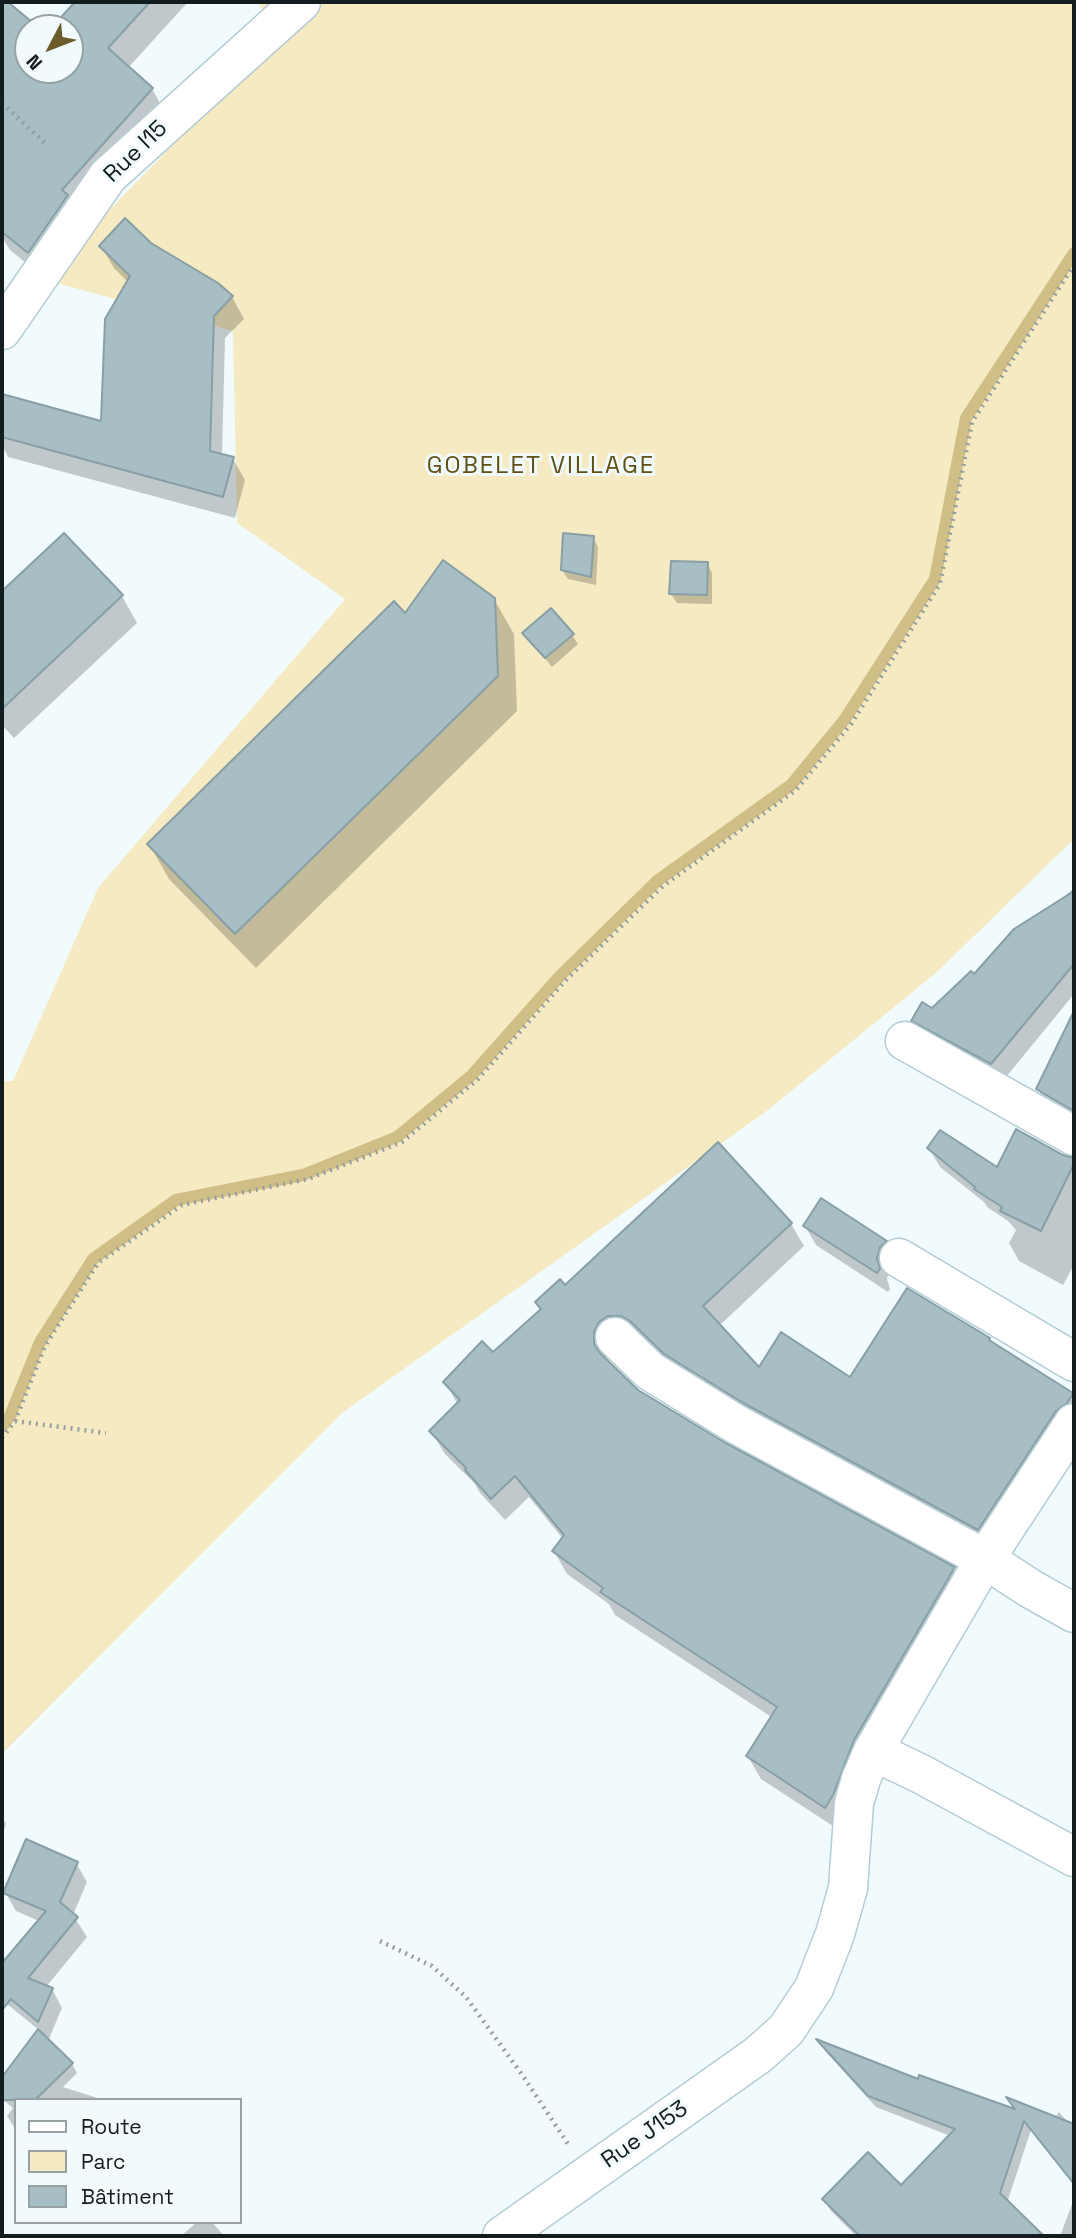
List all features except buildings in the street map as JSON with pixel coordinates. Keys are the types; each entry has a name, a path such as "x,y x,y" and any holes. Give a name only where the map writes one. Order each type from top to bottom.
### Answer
{"street":[{"name":"Rue I15","path":"2,330 108,176 301,2"},
{"path":"905,1041 1074,1136"},
{"path":"899,1258 1074,1362"},
{"path":"615,1337 650,1371 734,1423 985,1559 1031,1590 1074,1613"},
{"name":"Rue J153","path":"502,2236 758,2055 786,2029 814,1988 835,1934 848,1888 854,1803 873,1751 985,1559 1074,1423"},
{"path":"873,1751 1074,1857"}],"path":[{"path":"2,103 48,146"},
{"path":"2,1438 15,1421 45,1346 98,1264 182,1205 308,1179 402,1142 478,1079 565,981 663,886 796,790 851,724 940,584 972,422 1074,265"},
{"path":"15,1421 106,1433"},
{"path":"380,1941 432,1966 467,1997 588,2175"}],"green space":[{"path":"258,2 1074,2 1074,839 937,972 768,1110 342,1413 2,1754 2,1081 13,1081 98,888 345,599 237,523 233,331 42,279 276,39"}],"waterway":[{"path":"2,1427 10,1416 40,1342 93,1259 176,1200 303,1175 397,1137 472,1075 559,977 657,881 791,785 845,719 935,579 966,418 1074,253"}],"district":[{"name":"GOBELET VILLAGE","path":"541,466"}]}
